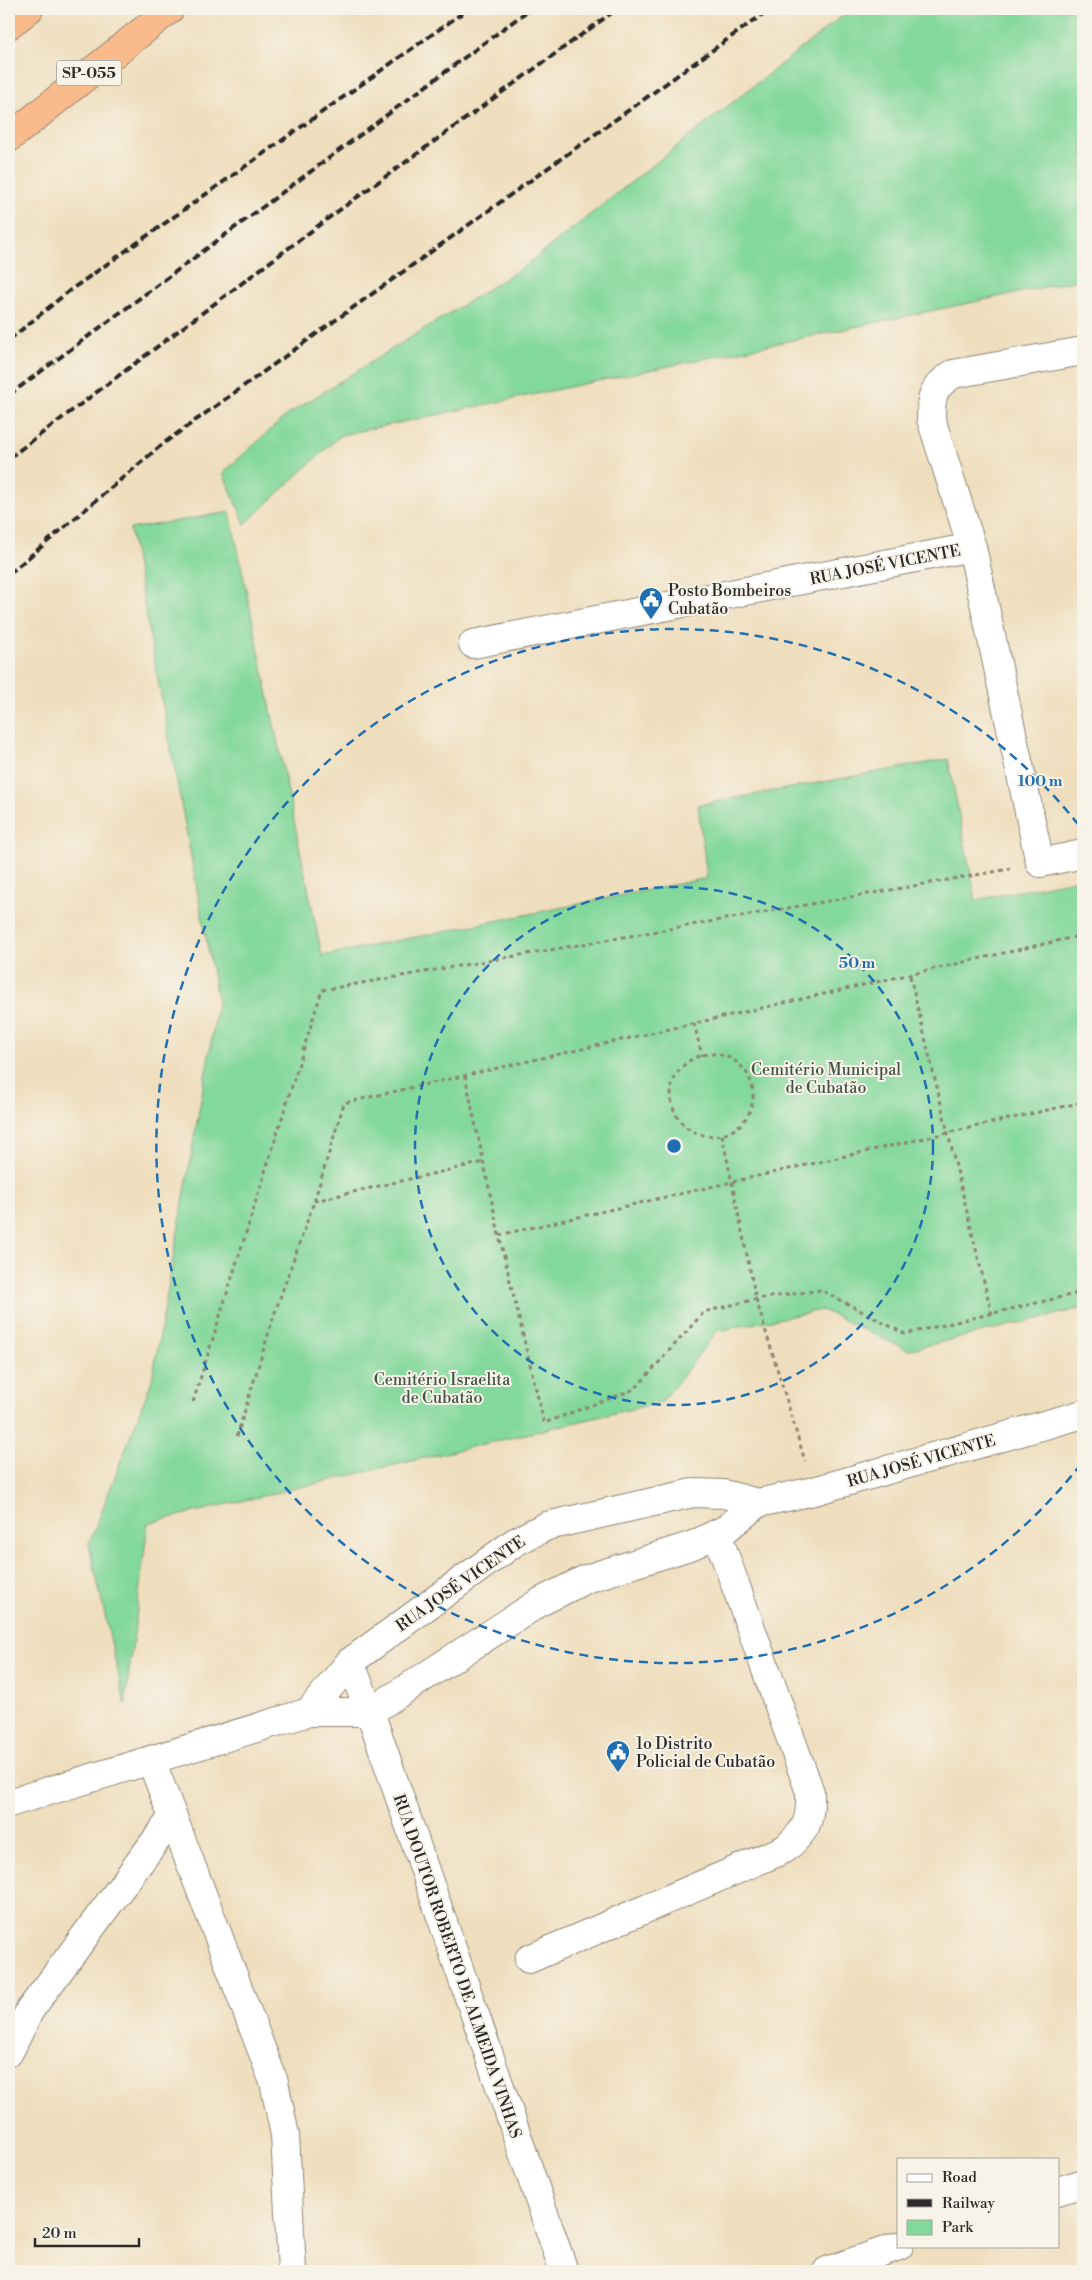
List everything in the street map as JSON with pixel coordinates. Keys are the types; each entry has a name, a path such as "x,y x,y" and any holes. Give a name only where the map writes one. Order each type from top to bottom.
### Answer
{"highway":[{"path":"9,25 29,9"},
{"name":"SP-055","path":"9,138 170,9"}],"street":[{"path":"1083,351 953,374 939,384 931,399 931,419 972,547 1040,863 1083,854"},
{"name":"RUA JOSÉ VICENTE","path":"473,644 972,547"},
{"name":"RUA JOSÉ VICENTE","path":"370,1712 540,1602 586,1579 693,1545 717,1534 758,1503 814,1491 1083,1414"},
{"name":"RUA JOSÉ VICENTE","path":"309,1712 350,1662 515,1542 547,1526 693,1493 724,1494 758,1503"},
{"path":"529,1959 785,1849 803,1834 811,1813 810,1792 717,1534"},
{"name":"RUA DOUTOR ROBERTO DE ALMEIDA VINHAS","path":"350,1662 370,1712 564,2271"},
{"path":"9,1803 309,1712 370,1712"},
{"path":"151,1760 274,2082 285,2135 292,2271"},
{"path":"9,2052 30,2010 173,1817"},
{"path":"1060,2190 1083,2182"},
{"path":"827,2271 897,2247"}],"path":[{"path":"193,1402 322,990 1040,863"},
{"path":"237,1436 276,1309 314,1202 344,1103 910,976 1083,935"},
{"path":"910,976 946,1133 992,1315"},
{"path":"694,1023 702,1056"},
{"path":"715,1055 727,1057 738,1064 747,1074 752,1086 753,1098 750,1111 743,1122 734,1130 722,1135 708,1136 694,1132 682,1123 674,1112 671,1098 673,1084 679,1071 689,1062 702,1056 715,1055"},
{"path":"465,1075 499,1235 544,1423 635,1389 704,1312 756,1299 821,1290 905,1334 1083,1292"},
{"path":"499,1235 1083,1102"},
{"path":"722,1135 756,1299 814,1491"},
{"path":"314,1202 484,1162"}],"green space":[{"path":"851,9 1083,9 1083,279 341,435 245,524 223,473 288,414 525,266"},
{"name":"Cemitério Municipal de Cubatão","path":"230,512 322,956 707,878 698,805 948,759 976,900 1083,878 1083,1308 908,1350 822,1310 717,1331 662,1402 148,1523 125,1704 89,1544 152,1380 218,1002 130,529"}],"railway":[{"path":"9,340 69,291 468,9"},
{"path":"9,395 530,9"},
{"path":"9,458 334,214 617,9"},
{"path":"9,574 164,443 770,9"}],"place":[{"name":"Posto Bombeiros Cubatão","path":"651,620"},
{"name":"1o Distrito Policial de Cubatão","path":"618,1773"}],"park label":[{"name":"Cemitério Israelita de Cubatão","path":"442,1388"}]}
